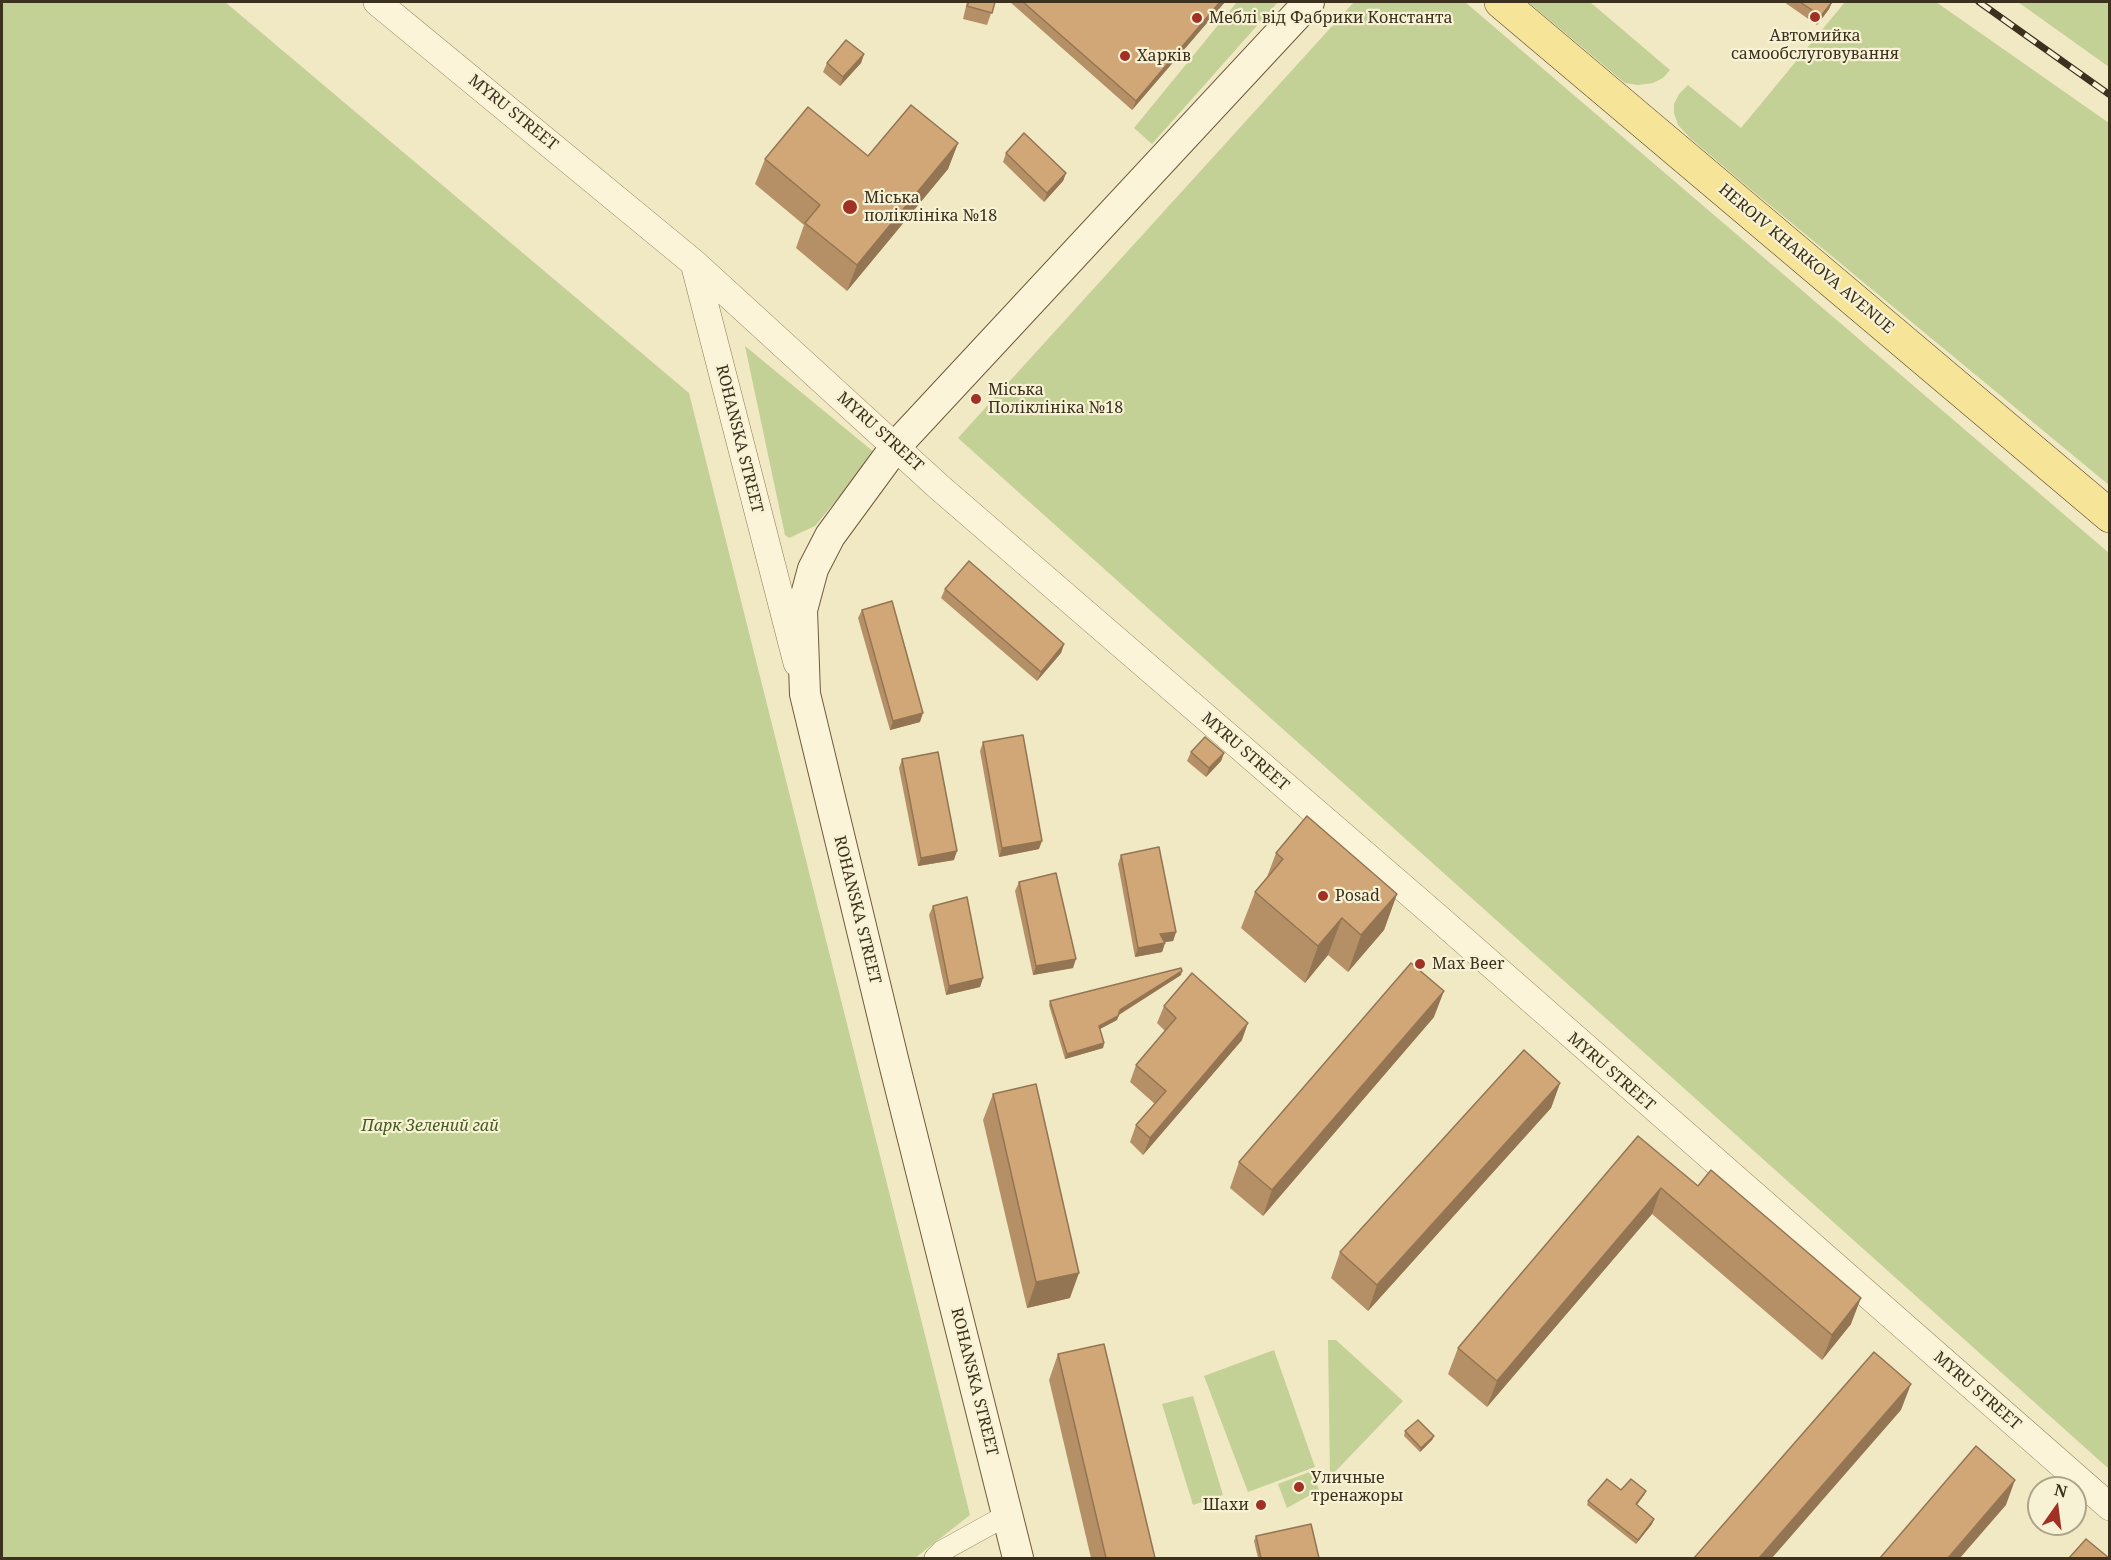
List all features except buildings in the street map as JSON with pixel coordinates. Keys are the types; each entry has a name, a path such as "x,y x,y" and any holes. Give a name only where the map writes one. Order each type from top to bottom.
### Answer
{"main road":[{"path":"805,694 802,610 813,568 830,536 896,446 1309,2"},
{"name":"HEROIV KHARKOVA AVENUE","path":"1502,2 2109,516"},
{"name":"ROHANSKA STREET","path":"805,694 1018,1558"}],"street":[{"name":"MYRU STREET","path":"377,2 694,263 939,487 1429,910 2109,1507"},
{"name":"ROHANSKA STREET","path":"694,263 805,694"},
{"path":"935,1558 942,1551 1007,1515"}],"green space":[{"name":"Парк Зелений гай","path":"2,2 225,2 689,393 970,1515 915,1558 2,1558"},
{"path":"1237,2 1278,2 1152,144 1134,128"},
{"path":"1354,2 1465,2 2109,553 2109,1469 958,438"},
{"path":"1528,2 1590,2 1670,70 1663,78 1653,83 1638,85 1625,83"},
{"path":"1845,2 1936,2 2109,123 2109,485 1742,182 1678,125 1674,104 1679,94 1688,85 1741,128"},
{"path":"2018,2 2109,2 2109,67"},
{"path":"745,346 875,453 815,526 789,538 785,535"},
{"path":"1328,1340 1336,1340 1403,1401 1330,1477"},
{"path":"1274,1350 1315,1467 1248,1492 1204,1376"},
{"path":"1193,1396 1223,1495 1193,1505 1162,1404"},
{"name":"Уличные тренажоры","path":"1312,1471 1319,1490 1287,1508 1278,1484"}],"railway":[{"path":"1979,2 2110,95"}],"place":[{"name":"Автомийка самообслуговування","path":"1815,17"},
{"name":"Меблі від Фабрики Константа","path":"1197,18"},
{"name":"Харків","path":"1125,56"},
{"name":"Міська поліклініка №18","path":"850,207"},
{"name":"Міська Поліклініка №18","path":"976,399"},
{"name":"Posad","path":"1323,896"},
{"name":"Max Beer","path":"1420,964"},
{"name":"Уличные тренажоры","path":"1299,1487"},
{"name":"Шахи","path":"1261,1505"}]}
